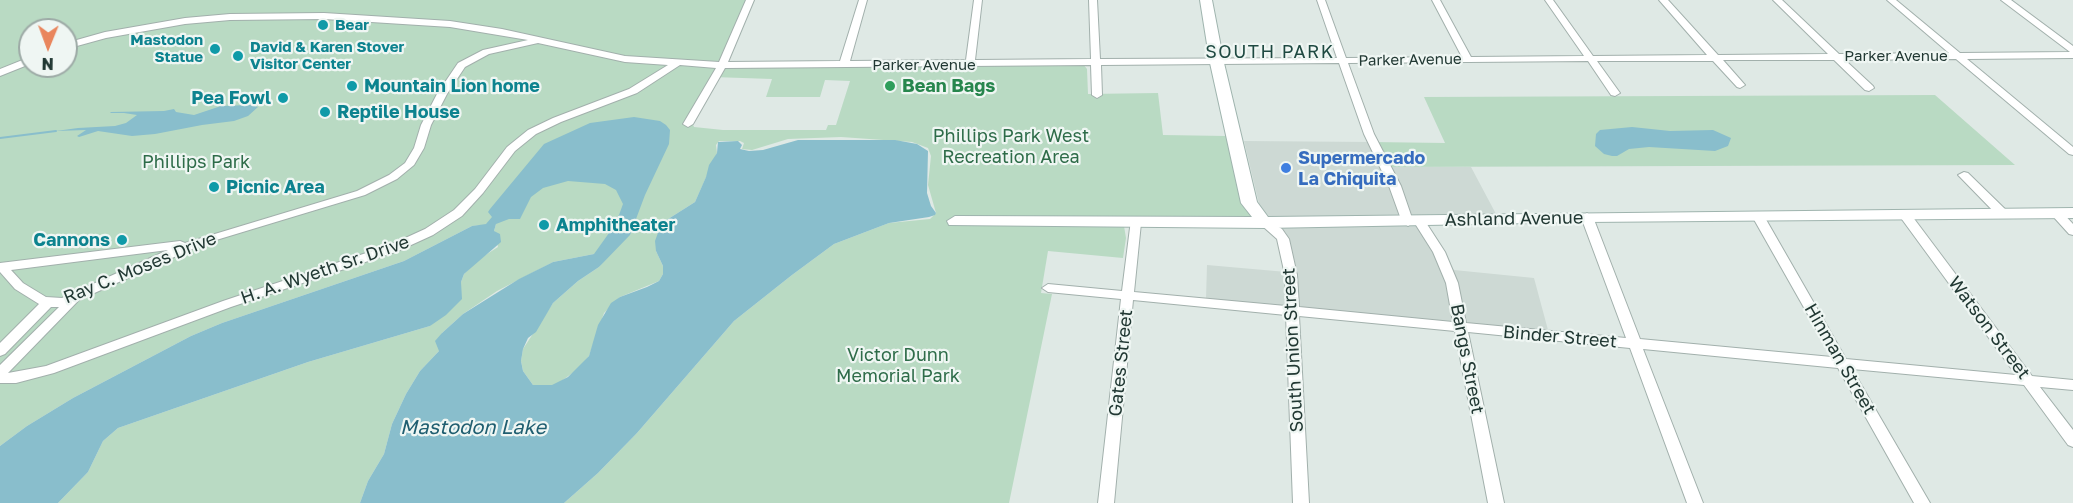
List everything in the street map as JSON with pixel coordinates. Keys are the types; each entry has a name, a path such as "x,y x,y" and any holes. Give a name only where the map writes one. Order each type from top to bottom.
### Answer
{"street":[{"path":"688,124 722,65 750,0"},
{"path":"844,65 863,0"},
{"path":"970,64 978,0"},
{"path":"1093,0 1097,95"},
{"name":"South Union Street","path":"1206,0 1217,63 1249,203 1265,223 1278,232 1283,239 1291,275 1301,503"},
{"name":"Bangs Street","path":"1321,0 1369,134 1403,203 1446,267 1496,503"},
{"path":"1436,0 1468,59"},
{"path":"1550,0 1615,93"},
{"path":"1663,0 1740,86"},
{"path":"1777,0 1869,88"},
{"path":"1891,0 2073,152"},
{"path":"2005,0 2073,50"},
{"name":"Ray C. Moses Drive","path":"78,43 164,24 220,18 335,17 450,24 502,32 538,42 625,59 676,64"},
{"name":"Ray C. Moses Drive","path":"1,267 19,286 48,303 74,299 199,241 350,197 393,177 414,158 452,75 461,65 486,52 538,42"},
{"name":"Parker Avenue","path":"676,64 1217,63 2073,55"},
{"name":"H. A. Wyeth Sr. Drive","path":"0,376 26,376 72,363 227,304 394,248 429,232 458,213 480,190 511,149 532,132 633,91 676,64"},
{"path":"0,73 18,65"},
{"path":"1964,175 2002,213"},
{"path":"2065,213 2073,231"},
{"name":"Ashland Avenue","path":"955,221 1107,218 1135,223 1414,222 1587,217 2065,213"},
{"name":"Watson Street","path":"1905,214 2073,441"},
{"name":"Hinman Street","path":"1758,216 1922,503"},
{"path":"1587,217 1695,503"},
{"name":"Gates Street","path":"1106,503 1135,223"},
{"path":"1,267 199,241"},
{"name":"Binder Street","path":"1048,288 2073,385"},
{"path":"0,376 74,299"},
{"path":"0,351 48,303"}],"shaded area":[{"path":"1244,141 1371,142 1382,167 1471,167 1496,214 1417,215 1454,270 1534,278 1548,330 1206,299 1207,265 1298,273 1286,233 1260,208"}],"green space":[{"name":"Phillips Park","path":"0,0 748,0 720,66 1083,64 1087,69 1088,94 1158,93 1163,135 1234,138 1249,203 1265,223 1124,226 1126,238 1123,258 1048,251 1041,293 1052,294 1009,503 564,503 598,473 637,433 734,321 792,275 834,244 889,223 930,219 936,213 928,185 931,156 928,148 912,142 841,137 788,139 752,150 742,149 744,143 740,141 719,141 716,145 717,153 695,202 665,221 656,251 663,266 663,274 659,281 620,297 604,313 589,356 578,369 560,382 552,386 533,385 523,371 521,361 523,349 553,303 578,281 599,267 607,257 594,254 553,262 497,291 463,314 442,333 439,351 420,371 406,394 392,424 384,454 368,481 360,503 58,503 88,472 103,441 118,428 308,362 430,326 461,282 464,274 476,261 498,247 494,231 496,224 472,226 404,261 222,323 191,336 73,398 27,426 0,446","holes":["713,77 772,79 766,97 820,97 825,80 850,81 836,125 828,125 826,130 723,130 694,127 689,115"]},
{"path":"1935,95 2015,165 1382,167 1371,142 1445,143 1424,97"}],"water":[{"path":"221,106 258,107 248,116 234,121 155,134 132,136 98,131 79,137 77,136 86,130 56,131 115,126 126,123 137,115 111,112 174,109 176,112 194,115"},
{"name":"Mastodon Lake","path":"634,117 660,121 666,125 670,130 669,144 645,195 630,235 599,267 578,281 553,303 536,332 528,338 521,361 523,371 533,385 552,385 568,377 589,356 598,325 611,303 659,281 663,274 663,266 656,251 655,241 659,230 665,221 695,202 709,165 717,153 718,142 738,141 742,145 740,149 749,151 763,150 798,140 895,140 917,144 928,151 927,193 936,213 929,217 889,223 834,244 792,275 734,321 637,433 598,473 564,503 360,503 368,481 384,454 392,424 406,394 420,371 439,351 435,341 442,333 463,314 519,279 553,262 594,254 609,233 623,204 616,190 605,184 568,181 543,188 531,197 520,219 509,219 496,224 494,231 500,234 501,242 464,274 461,282 462,299 446,315 430,326 308,362 118,428 103,441 88,472 58,503 0,503 0,446 27,426 73,398 191,336 222,323 404,261 472,226 486,224 492,217 488,212 490,209 544,144 590,123"},
{"path":"1632,127 1670,131 1713,130 1731,138 1728,146 1715,151 1649,147 1629,149 1617,156 1612,156 1604,154 1595,146 1596,134 1600,130"}],"waterway":[{"path":"0,138 56,131"}],"place":[{"name":"Bear","path":"323,25"},
{"name":"Mastodon Statue","path":"215,49"},
{"name":"David & Karen Stover Visitor Center","path":"238,56"},
{"name":"Mountain Lion home","path":"352,86"},
{"name":"Bean Bags","path":"890,86"},
{"name":"Pea Fowl","path":"283,98"},
{"name":"Reptile House","path":"325,112"},
{"name":"Supermercado La Chiquita","path":"1286,168"},
{"name":"Picnic Area","path":"214,187"},
{"name":"Amphitheater","path":"544,225"},
{"name":"Cannons","path":"122,240"}],"district":[{"name":"SOUTH PARK","path":"1270,52"}],"park label":[{"name":"Phillips Park West Recreation Area","path":"1011,146"},
{"name":"Victor Dunn Memorial Park","path":"898,365"}]}
